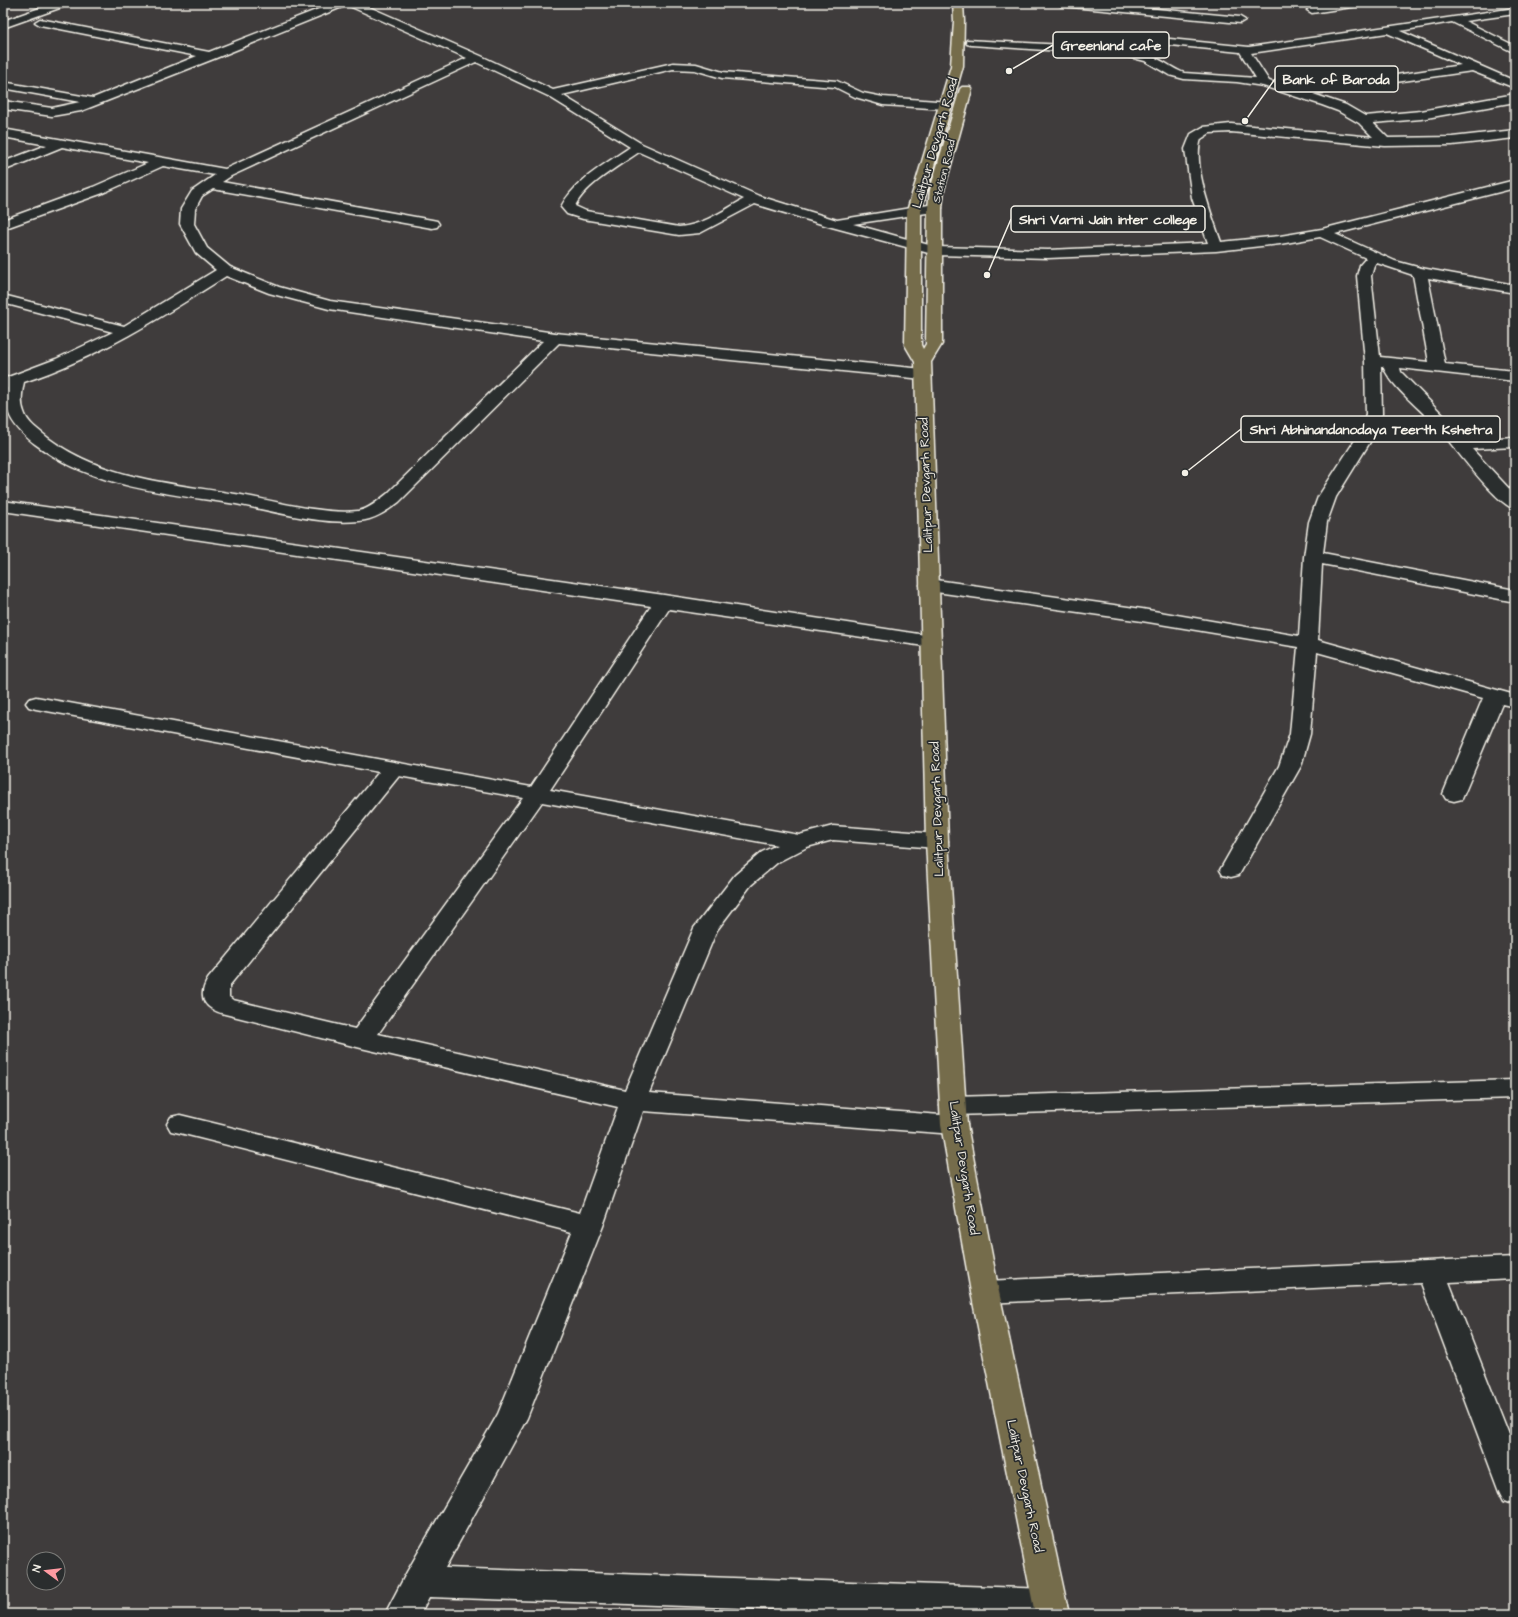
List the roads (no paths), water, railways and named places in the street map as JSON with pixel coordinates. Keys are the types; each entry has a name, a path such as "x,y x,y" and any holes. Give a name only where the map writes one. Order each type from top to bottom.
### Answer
{"main road":[{"name":"Lalitpur Devgarh Road","path":"958,3 959,21 957,66 914,211 913,344 923,368 937,841 953,1116 985,1292 1051,1609"},
{"path":"970,3 971,49"},
{"name":"Station Road","path":"923,368 934,344 936,251 935,208 938,190 968,75"}],"street":[{"path":"3,25 64,3"},
{"path":"3,105 52,112 78,108 343,3"},
{"path":"351,3 477,58 552,94 638,147 754,198 833,223 936,251 1048,254 1216,248 1322,233 1515,184"},
{"path":"1061,3 1240,20"},
{"path":"1312,10 1358,3"},
{"path":"1105,50 1109,44 1130,38 1248,50 1338,38 1453,19 1513,12"},
{"path":"1453,19 1515,50"},
{"path":"40,22 212,56"},
{"path":"1389,30 1515,85"},
{"path":"1196,45 1203,56"},
{"path":"971,49 1105,50 1122,52 1149,59 1173,73 1184,76 1265,83 1331,104 1363,120 1385,142"},
{"path":"1248,50 1245,51 1246,55 1265,83"},
{"path":"477,58 226,173 210,184 197,194 188,208 187,224 201,250 225,270 274,290 329,305 556,338 923,368"},
{"path":"552,94 673,66 685,66 696,67 722,75 836,84 860,95 883,101 946,105"},
{"path":"1211,67 1218,78"},
{"path":"1298,93 1473,67"},
{"path":"3,84 95,102"},
{"path":"1363,120 1421,115 1515,98"},
{"path":"1216,248 1199,198 1191,149 1195,137 1207,130 1231,128 1385,142 1444,141 1515,134"},
{"path":"3,133 226,173"},
{"path":"3,167 62,143"},
{"path":"638,147 580,190 570,201 568,206 572,211 590,216 679,231 695,230 710,224 754,198"},
{"path":"10,151 47,149"},
{"path":"3,225 98,190 163,161"},
{"path":"210,184 432,224"},
{"path":"1500,188 1515,193"},
{"path":"833,223 935,208"},
{"path":"1322,233 1390,264 1420,272 1515,289"},
{"path":"1231,870 1290,766 1300,734 1308,643 1313,557 1318,522 1327,497 1367,434 1374,414 1381,362 1364,276 1367,265 1375,257"},
{"path":"225,270 177,301 92,349 10,382 14,396 15,410 26,428 46,446 74,463 144,484 303,511 340,516 360,516 376,510 393,498 556,338"},
{"path":"1420,272 1438,367"},
{"path":"3,299 127,330"},
{"path":"1381,362 1515,376"},
{"path":"1381,362 1444,425 1459,445 1515,504"},
{"path":"1459,445 1515,442"},
{"path":"3,506 931,641"},
{"path":"1313,557 1409,577 1515,596"},
{"path":"929,585 1142,615 1308,643 1515,701"},
{"path":"361,1039 536,795 664,601"},
{"path":"1454,794 1495,695"},
{"path":"36,703 799,842"},
{"path":"393,769 216,985 216,1001 225,1006 361,1039 633,1101 953,1116 1515,1089"},
{"path":"402,1614 512,1418 589,1226 633,1101 706,928 743,880 770,857 799,842 833,833 937,841"},
{"path":"180,1124 589,1226"},
{"path":"985,1292 1515,1268"},
{"path":"1431,1272 1515,1491"},
{"path":"420,1582 1051,1609"}],"place":[{"name":"Greenland cafe","path":"1009,71"},
{"name":"Bank of Baroda","path":"1245,121"},
{"name":"Shri Varni Jain inter college","path":"987,275"},
{"name":"Shri Abhinandanodaya Teerth Kshetra","path":"1185,473"}]}
